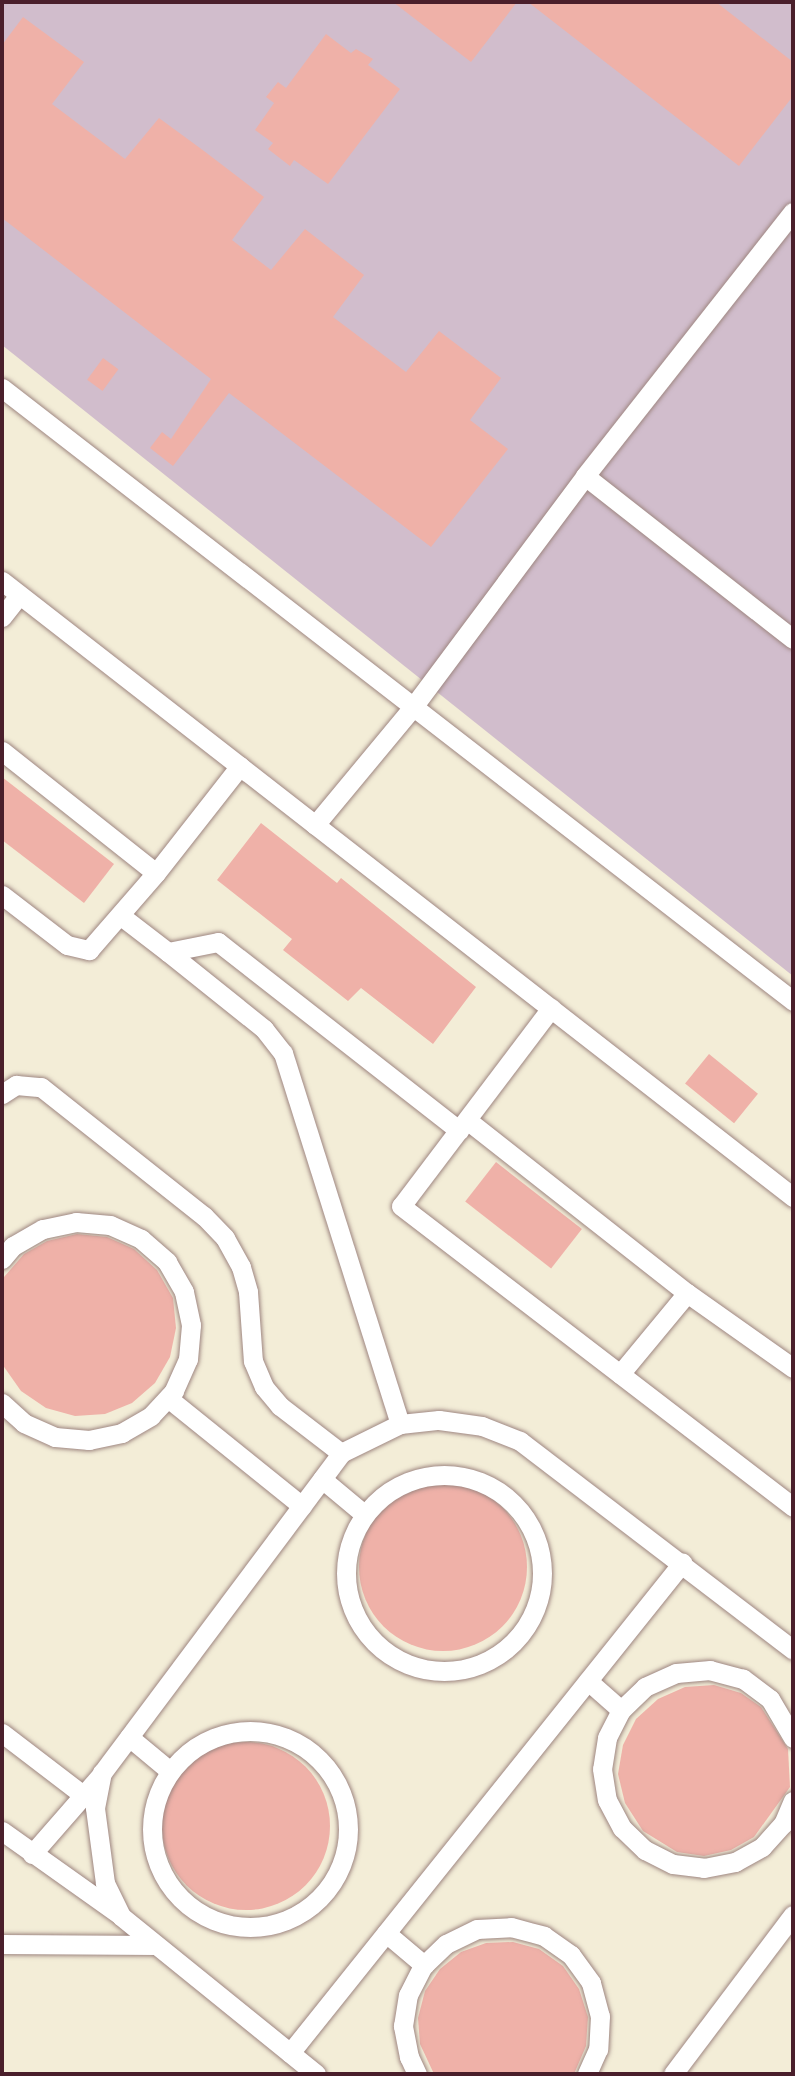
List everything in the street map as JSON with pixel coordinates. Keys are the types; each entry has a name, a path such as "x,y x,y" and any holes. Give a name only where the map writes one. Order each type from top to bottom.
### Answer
{"lane":[{"path":"315,825 413,707 585,476 793,212"},
{"path":"2,388 793,1001"},
{"path":"585,476 793,639"},
{"path":"2,581 793,1197"},
{"path":"2,617 19,594"},
{"path":"2,751 156,873"},
{"path":"2,895 79,951 98,945 240,766"},
{"path":"121,916 264,1029 284,1053 400,1423"},
{"path":"168,952 218,942 687,1293 792,1365"},
{"path":"551,1008 401,1206 793,1507"},
{"path":"2,1094 16,1085 41,1087 204,1216 225,1238 241,1267 248,1292 253,1361 264,1387 280,1406 341,1453"},
{"path":"2,1259 13,1246 43,1229 76,1222 110,1225 141,1239 173,1272 184,1292 191,1325 188,1359 168,1398 152,1416 122,1433 89,1440 55,1437 24,1423 2,1403"},
{"path":"620,1374 687,1293"},
{"path":"168,1398 302,1506"},
{"path":"32,1854 102,1773 341,1453 400,1423 461,1423 520,1441 793,1650"},
{"path":"453,1474 486,1483 514,1502 534,1530 543,1563 540,1596 527,1628 506,1651 478,1666 447,1672 427,1669 388,1654 365,1632 351,1604 346,1573 349,1552 364,1514 389,1491 420,1476 453,1474"},
{"path":"322,1479 364,1514"},
{"path":"290,2053 682,1563"},
{"path":"793,1738 770,1699 743,1679 710,1670 676,1673 645,1687 621,1710 607,1738 602,1769 607,1800 617,1819 645,1850 673,1864 704,1868 735,1862 762,1847 783,1824 793,1801"},
{"path":"587,1681 621,1710"},
{"path":"258,1731 291,1740 319,1759 339,1787 348,1819 346,1853 332,1884 311,1908 273,1924 253,1928 222,1924 193,1910 171,1889 156,1861 153,1840 156,1799 170,1771 194,1747 225,1733 258,1731"},
{"path":"2,1733 83,1795"},
{"path":"129,1737 170,1771"},
{"path":"102,1773 95,1808 98,1852 105,1883 121,1916"},
{"path":"2,1831 121,1916 316,2074"},
{"path":"673,2074 793,1915"},
{"path":"417,2074 408,2057 403,2026 408,1995 424,1965 446,1944 477,1929 511,1927 544,1936 571,1955 591,1983 600,2016 598,2049 587,2074"},
{"path":"386,1933 424,1965"},
{"path":"2,1944 156,1945"}],"shaded area":[{"path":"2,2 793,2 793,976 2,345"}],"building":[{"path":"393,2 517,2 471,62"},
{"path":"528,2 716,2 793,62 793,96 739,166"},
{"path":"23,17 84,62 52,104 125,159 159,118 264,197 232,240 271,270 305,229 364,275 333,317 406,372 439,331 501,378 470,420 508,449 431,547 229,393 173,466 150,448 162,432 171,439 211,379 2,218 2,45"},
{"path":"326,34 351,53 356,49 373,59 368,65 400,89 328,184 294,160 290,166 268,149 273,143 255,130 274,103 266,97 278,82 286,88"},
{"path":"103,358 118,369 103,391 87,380"},
{"path":"2,777 114,864 84,903 2,840"},
{"path":"261,823 337,883 341,878 476,987 433,1044 361,988 348,1001 283,950 292,939 217,880"},
{"path":"709,1054 758,1094 734,1123 685,1084"},
{"path":"496,1162 582,1229 551,1269 465,1201"},
{"path":"77,1234 107,1237 134,1249 157,1270 173,1298 176,1328 170,1357 155,1383 132,1403 105,1414 75,1416 46,1408 21,1391 2,1364 4,1277 24,1254 47,1241"},
{"path":"443,1483 475,1489 503,1507 521,1535 527,1567 521,1599 503,1627 475,1645 443,1651 411,1645 383,1627 365,1599 359,1567 365,1535 383,1507 411,1489"},
{"path":"714,1685 741,1693 761,1707 788,1749 790,1787 754,1837 731,1850 704,1856 677,1852 643,1831 625,1803 618,1774 623,1745 636,1719 658,1699 685,1687"},
{"path":"246,1742 278,1748 305,1767 324,1794 330,1826 324,1858 305,1885 278,1904 246,1910 214,1904 187,1885 168,1858 162,1826 168,1794 187,1767 214,1748"},
{"path":"513,1942 539,1949 563,1966 579,1989 588,2017 586,2046 574,2074 434,2074 420,2044 418,2018 425,1991 440,1969 461,1952 486,1943"}]}
